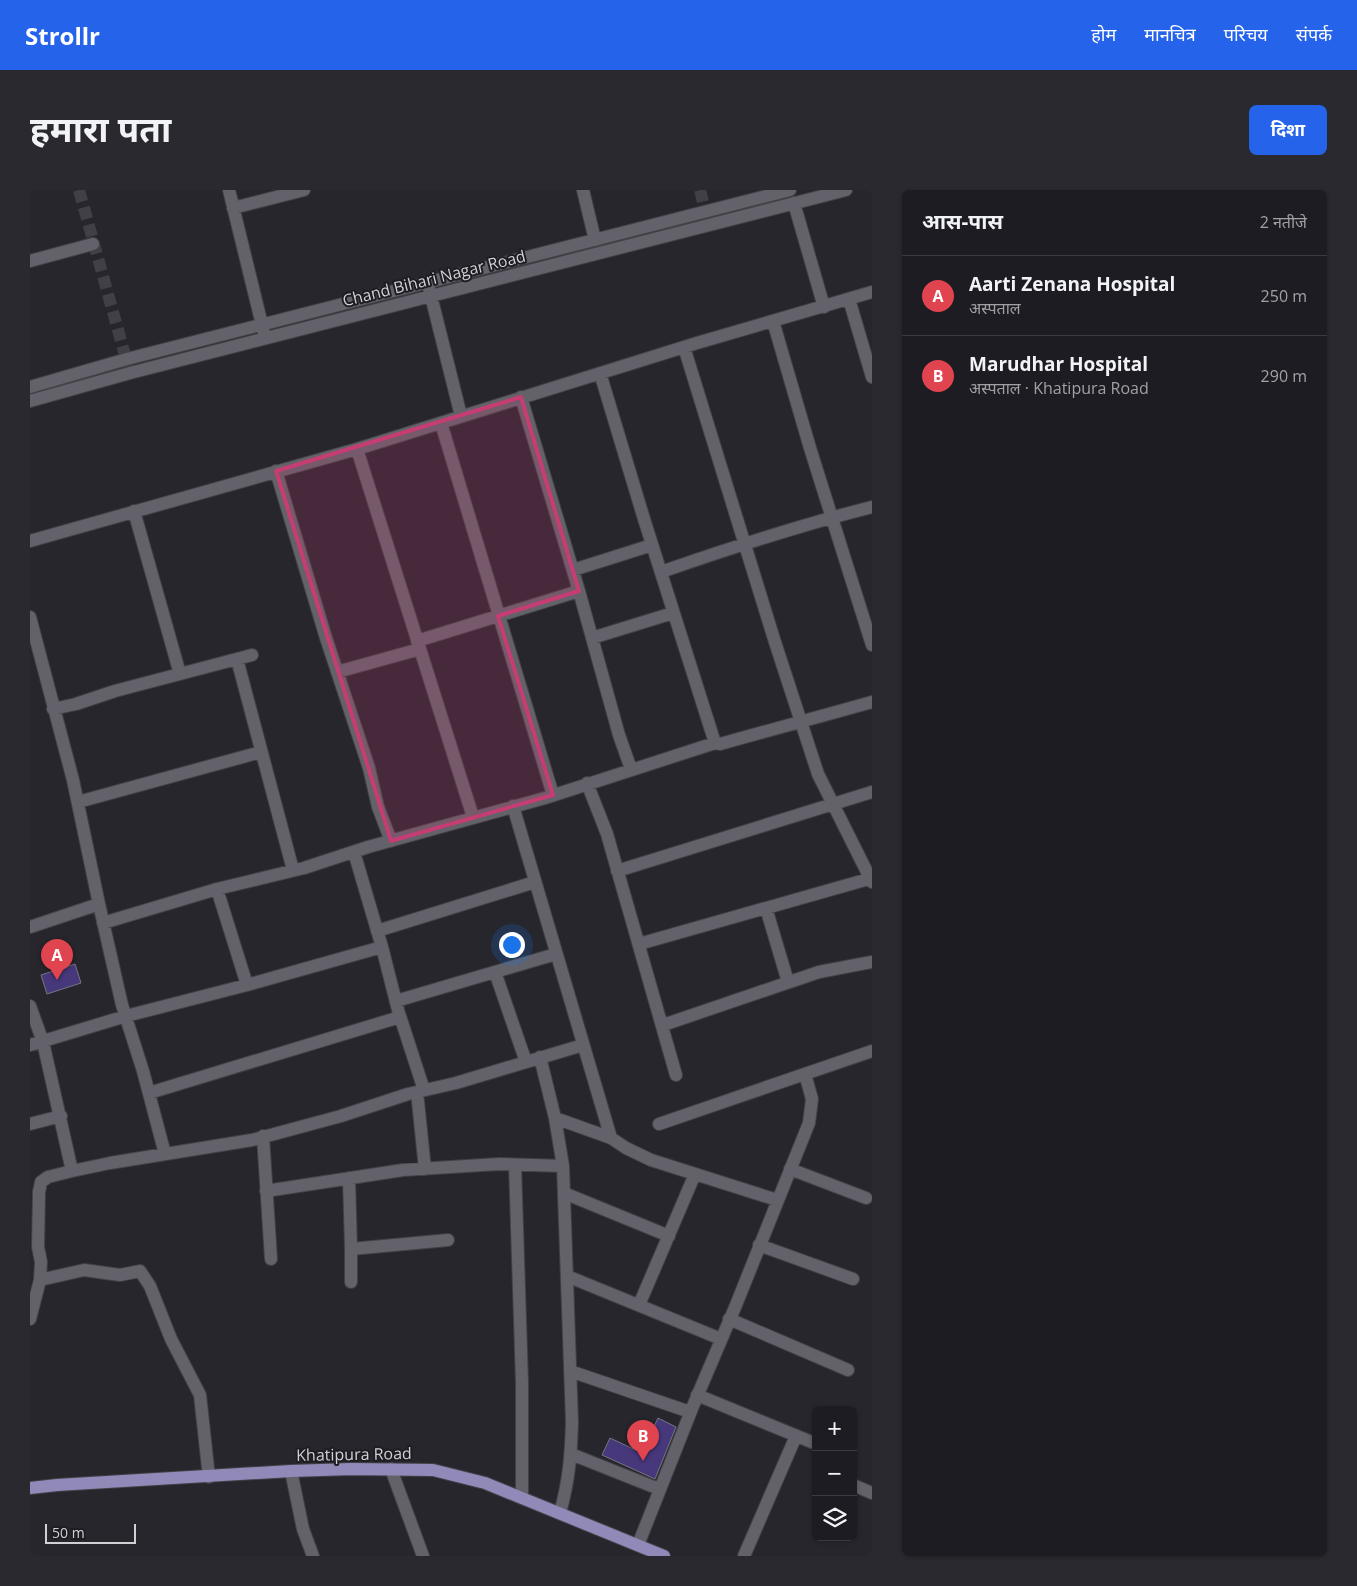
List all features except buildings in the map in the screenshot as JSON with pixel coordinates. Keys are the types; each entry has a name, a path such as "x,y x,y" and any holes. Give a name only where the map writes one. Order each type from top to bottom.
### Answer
{"main road":[{"name":"Khatipura Road","path":"30,1488 291,1471 433,1470 485,1483 664,1556"}],"street":[{"path":"229,190 266,338"},
{"path":"233,208 304,190"},
{"path":"583,190 596,240"},
{"name":"Chand Bihari Nagar Road","path":"30,387 262,325 790,190"},
{"name":"Chand Bihari Nagar Road","path":"30,401 130,373 846,190"},
{"path":"794,203 824,307"},
{"path":"30,260 93,244"},
{"path":"428,282 462,416"},
{"path":"30,541 357,449 684,347 872,292"},
{"path":"850,299 872,377"},
{"path":"773,321 810,448 872,645"},
{"path":"639,944 871,879 818,774 684,347"},
{"path":"600,373 660,572 715,744"},
{"path":"521,397 573,570 619,735 631,769"},
{"path":"441,423 553,795"},
{"path":"357,449 473,817"},
{"path":"276,471 337,672 369,768 378,807 391,841"},
{"path":"660,572 833,517 872,507"},
{"path":"134,511 180,674"},
{"path":"573,570 652,545"},
{"path":"337,672 498,616 579,592"},
{"path":"592,638 673,612"},
{"path":"30,617 78,802 98,904 126,1016 165,1154"},
{"path":"53,708 76,704 252,655"},
{"path":"237,659 293,870"},
{"path":"103,923 553,795 715,744 872,702"},
{"path":"78,802 261,752"},
{"path":"587,783 607,834 676,1075"},
{"path":"617,870 872,792"},
{"path":"513,806 611,1138"},
{"path":"354,852 421,1091 425,1169"},
{"path":"377,931 535,882"},
{"path":"217,890 247,985"},
{"path":"30,927 98,904"},
{"path":"766,908 788,982"},
{"path":"30,1045 126,1016 247,985 382,947"},
{"path":"396,1001 556,954"},
{"path":"663,1025 819,972 872,962"},
{"path":"496,972 526,1062"},
{"path":"30,1006 43,1042 72,1171"},
{"path":"149,1093 400,1017"},
{"path":"30,1319 40,1280 41,1262 34,1247 38,1192 41,1182 48,1177 165,1154 252,1140 341,1116 421,1091 456,1083 583,1044"},
{"path":"659,1124 872,1051"},
{"path":"540,1057 555,1118 563,1166 572,1422 568,1482 560,1514"},
{"path":"638,1545 690,1412 730,1319 776,1200 809,1123 812,1099 805,1074"},
{"path":"30,1124 61,1116"},
{"path":"555,1118 611,1138 650,1160 776,1200"},
{"path":"263,1136 271,1259"},
{"path":"266,1191 349,1178 425,1169 515,1165 563,1166"},
{"path":"515,1165 522,1382 522,1498"},
{"path":"790,1169 866,1198"},
{"path":"639,1305 695,1174"},
{"path":"349,1178 351,1282"},
{"path":"564,1193 669,1236"},
{"path":"351,1249 448,1240"},
{"path":"759,1245 853,1279"},
{"path":"40,1280 84,1270 120,1275 140,1272 150,1286 172,1339 200,1395 209,1477"},
{"path":"567,1276 721,1339"},
{"path":"730,1319 848,1370"},
{"path":"570,1371 690,1412"},
{"path":"697,1396 812,1442"},
{"path":"744,1556 796,1436"},
{"path":"571,1454 659,1490"},
{"path":"391,1469 423,1556"},
{"path":"291,1471 303,1529 312,1556"},
{"path":"857,1487 872,1492"}],"highlighted area":[{"path":"521,397 579,591 498,616 553,795 391,841 276,471"}],"tunnel":[{"path":"79,190 130,373"},
{"path":"700,190 708,222"}],"place":[{"name":"Aarti Zenana Hospital","path":"57,980"},
{"name":"Marudhar Hospital","path":"643,1461"}]}
